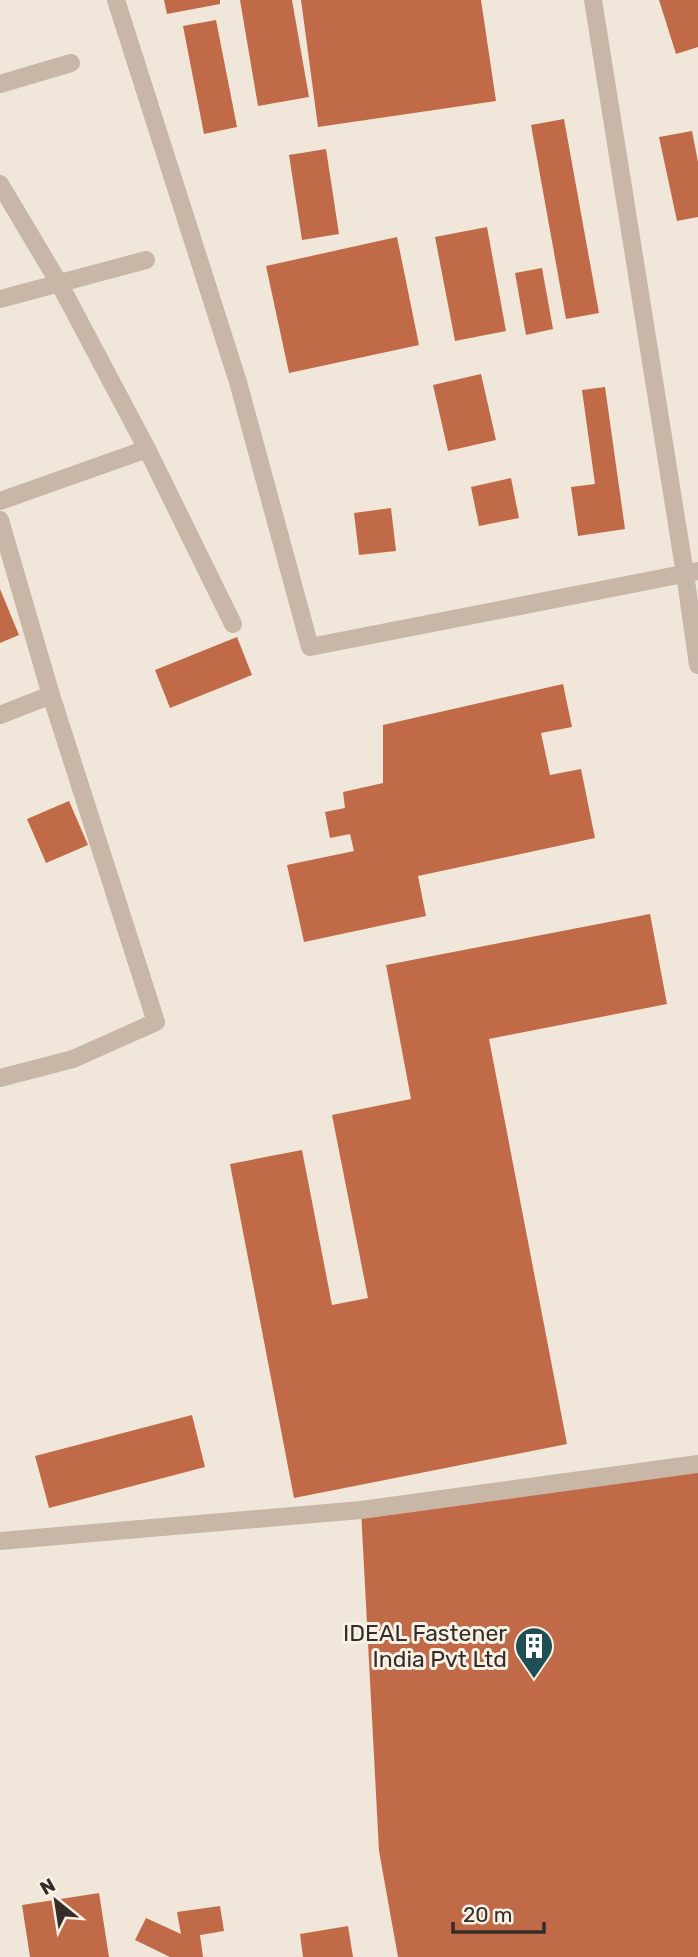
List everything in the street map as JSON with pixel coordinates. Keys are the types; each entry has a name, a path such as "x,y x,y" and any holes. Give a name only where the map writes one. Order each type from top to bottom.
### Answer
{"street":[{"path":"116,0 237,382 310,647 692,572"},
{"path":"593,0 692,572 698,665"},
{"path":"0,84 71,63"},
{"path":"0,184 59,283 147,449 233,624"},
{"path":"0,299 146,260"},
{"path":"0,501 147,449"},
{"path":"0,520 51,695 156,1022 73,1059 0,1078"},
{"path":"0,715 51,695"},
{"path":"0,1541 361,1510 698,1464"}],"building":[{"path":"164,0 220,0 220,4 167,14"},
{"path":"240,0 292,0 309,97 258,106"},
{"path":"301,0 481,0 496,101 318,127"},
{"path":"659,0 698,0 698,47 676,54"},
{"path":"216,20 237,127 204,134 183,26"},
{"path":"564,119 599,313 566,319 531,125"},
{"path":"692,131 698,162 698,217 677,221 659,137"},
{"path":"326,149 339,234 302,240 289,155"},
{"path":"487,227 506,331 455,341 435,237"},
{"path":"397,237 419,345 289,373 266,266"},
{"path":"542,268 553,329 526,335 515,273"},
{"path":"481,374 496,440 448,451 433,385"},
{"path":"605,387 625,529 578,536 571,487 595,484 582,390"},
{"path":"511,478 519,518 479,526 471,487"},
{"path":"391,508 396,551 359,555 354,513"},
{"path":"0,589 19,635 0,643"},
{"path":"237,637 252,675 170,708 155,670"},
{"path":"563,684 572,727 541,733 550,775 581,769 595,838 418,876 426,916 304,942 287,865 354,851 350,834 330,838 325,812 345,808 343,792 383,783 383,725"},
{"path":"69,801 88,845 46,863 27,819"},
{"path":"650,914 667,1004 489,1039 567,1444 294,1498 230,1164 302,1150 332,1305 368,1298 332,1115 411,1099 386,965"},
{"path":"192,1415 205,1467 49,1508 35,1456"},
{"name":"IDEAL Fastener India Pvt Ltd","path":"698,1464 698,1957 398,1957 379,1851 361,1510"},
{"path":"99,1893 109,1957 30,1957 22,1905"},
{"path":"220,1906 224,1931 200,1935 203,1957 170,1957 135,1940 146,1918 181,1934 177,1912"},
{"path":"348,1926 353,1957 303,1957 300,1934"}],"place":[{"name":"IDEAL Fastener India Pvt Ltd","path":"534,1680"}]}
